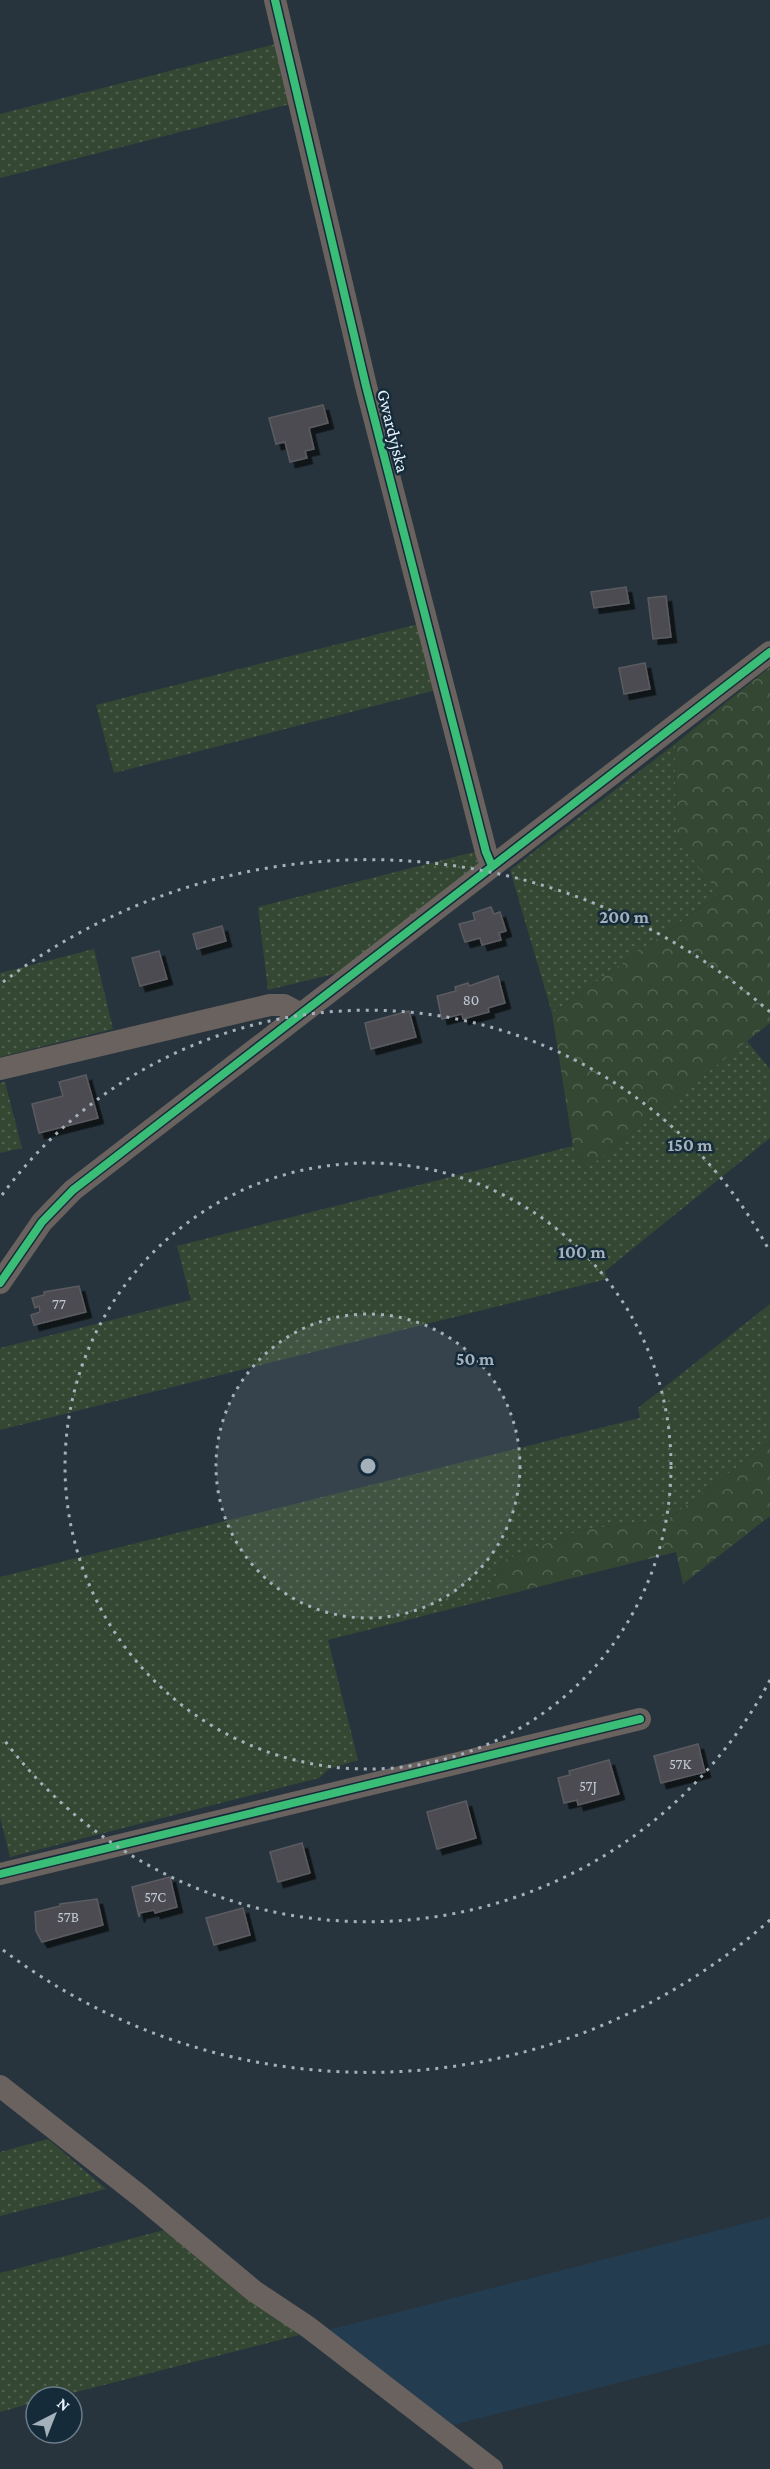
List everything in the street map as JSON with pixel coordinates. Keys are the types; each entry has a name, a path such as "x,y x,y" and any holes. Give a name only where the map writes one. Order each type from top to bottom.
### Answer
{"street":[{"name":"Gwardyjska","path":"275,0 366,386 486,852 492,866"},
{"path":"0,1283 42,1222 73,1190 770,652"},
{"path":"0,1069 270,1005 284,1005 301,1014"},
{"path":"0,1874 640,1719"},
{"path":"0,2086 140,2196 254,2291 308,2327 492,2469"}],"shaded area":[{"path":"770,2217 770,2344 445,2427 320,2332"}],"green space":[{"path":"280,43 294,103 0,178 0,114"},
{"path":"422,623 440,689 114,773 96,705"},
{"path":"770,667 770,1023 585,1170 573,1146 552,1013 720,894 676,839 675,744"},
{"path":"675,744 676,839 721,893 552,1013 510,870"},
{"path":"478,851 479,868 346,971 268,990 258,907"},
{"path":"94,949 113,1029 0,1057 0,973"},
{"path":"747,1041 770,1069 770,1138 605,1271 607,1279 0,1430 0,1348 191,1300 177,1246 573,1146 585,1170"},
{"path":"5,1082 22,1148 0,1153 0,1083"},
{"path":"770,1304 770,1442 668,1519 581,1530 502,1561 486,1600 328,1640 358,1760 329,1769 319,1778 10,1857 0,1817 0,1577 640,1418 638,1408"},
{"path":"770,1442 770,1516 683,1584 676,1552 486,1600 502,1561 581,1530 668,1519"},
{"path":"48,2139 106,2189 0,2216 0,2152"},
{"path":"172,2228 299,2335 84,2390 84,2385 24,2385 24,2405 0,2412 0,2273"}],"building":[{"path":"323,405 328,423 309,428 314,449 305,451 307,458 290,462 285,442 276,444 269,418"},
{"path":"626,587 629,603 594,608 591,592"},
{"path":"666,596 671,637 653,639 648,598"},
{"path":"645,663 650,689 624,694 619,668"},
{"path":"491,907 494,914 500,912 506,931 499,933 501,940 482,945 480,938 465,942 459,924 475,920 473,913"},
{"path":"222,926 226,941 197,949 193,934"},
{"path":"159,951 167,979 140,986 132,958"},
{"path":"498,976 505,1003 488,1008 489,1012 463,1019 462,1014 442,1019 437,996 456,991 455,987 468,983 469,986"},
{"path":"409,1011 416,1037 371,1049 365,1023"},
{"path":"86,1075 98,1118 39,1133 32,1104 63,1096 59,1082"},
{"path":"79,1286 86,1312 34,1325 31,1315 40,1312 39,1306 35,1308 32,1298 44,1295 44,1292"},
{"path":"698,1744 705,1772 661,1783 654,1756"},
{"path":"609,1760 619,1794 578,1805 577,1800 564,1803 558,1778 570,1775 569,1771"},
{"path":"466,1801 476,1838 437,1849 427,1812"},
{"path":"302,1843 310,1873 278,1882 270,1852"},
{"path":"170,1877 177,1907 155,1913 154,1910 140,1913 139,1917 132,1887"},
{"path":"97,1899 103,1925 42,1942 36,1931 35,1912 60,1906 60,1904"},
{"path":"243,1908 250,1935 214,1945 206,1918"}],"cycle path":[{"path":"275,0 366,386 486,852 492,866"},
{"path":"0,1283 42,1222 73,1190 770,652"},
{"path":"0,1874 640,1719"}]}
